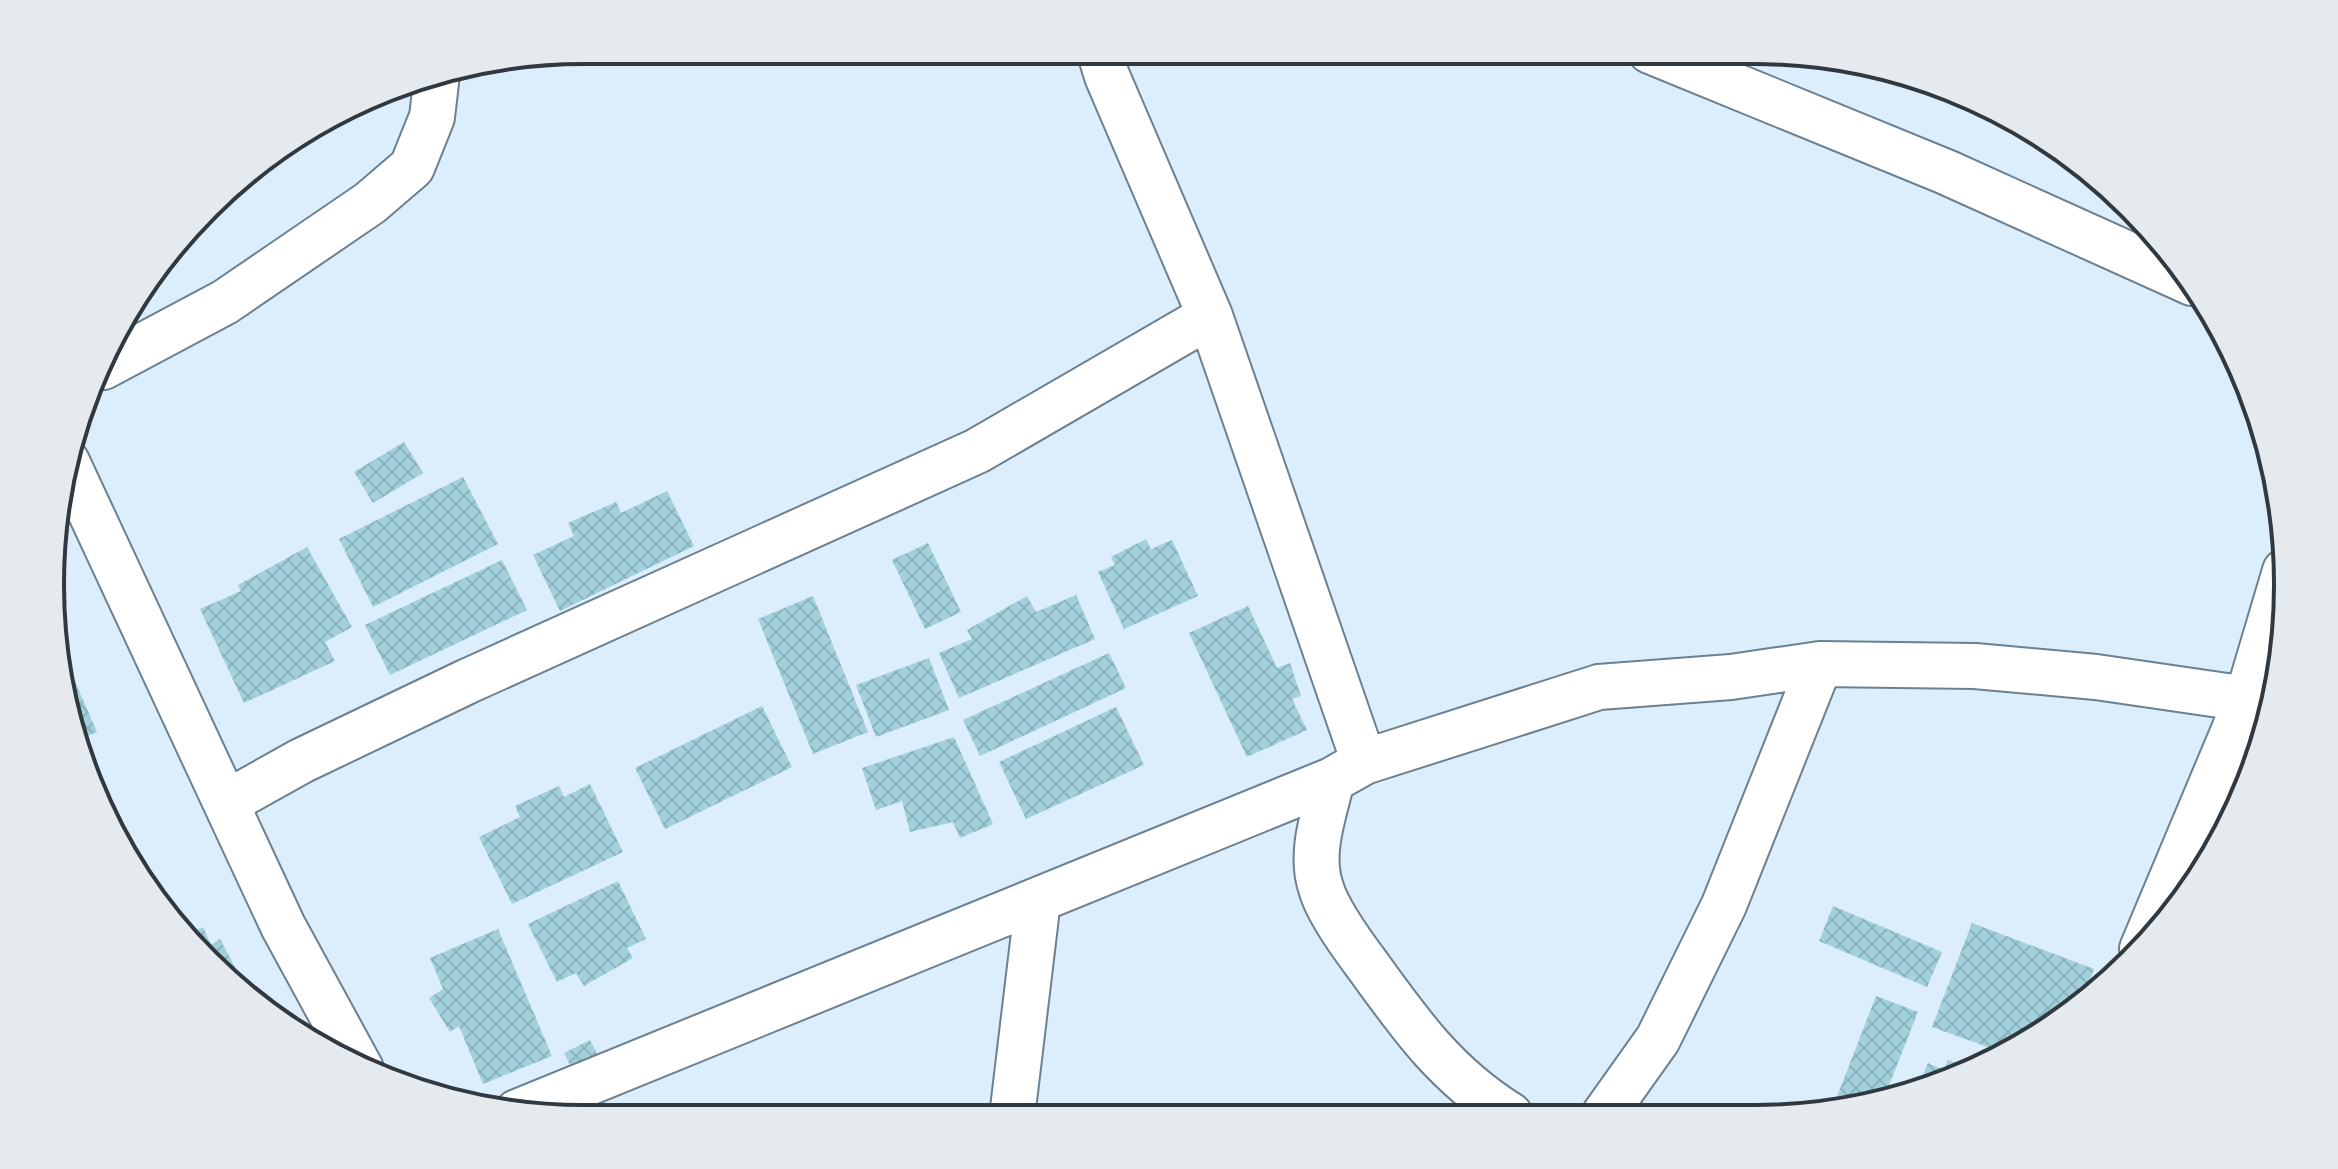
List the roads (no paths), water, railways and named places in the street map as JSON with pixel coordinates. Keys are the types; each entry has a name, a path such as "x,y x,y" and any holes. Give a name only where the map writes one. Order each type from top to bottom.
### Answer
{"street":[{"path":"1103,64 1210,316 1348,771 1318,840 1317,866 1321,889 1351,943 1420,1037 1477,1094 1494,1105"},
{"path":"1682,64 1946,172 2170,273"},
{"path":"115,361 225,302 370,203 412,167 432,117 436,86"},
{"path":"226,803 301,761 468,681 977,451 1210,316"},
{"path":"75,479 283,926 350,1049"},
{"path":"2163,904 2259,705 2271,645"},
{"path":"1611,1105 1658,1039 1724,905 1820,664"},
{"path":"539,1103 1348,771 1599,687 1731,677 1820,664 1975,666 2096,677 2259,705"},
{"path":"1013,1105 1038,900"}]}
